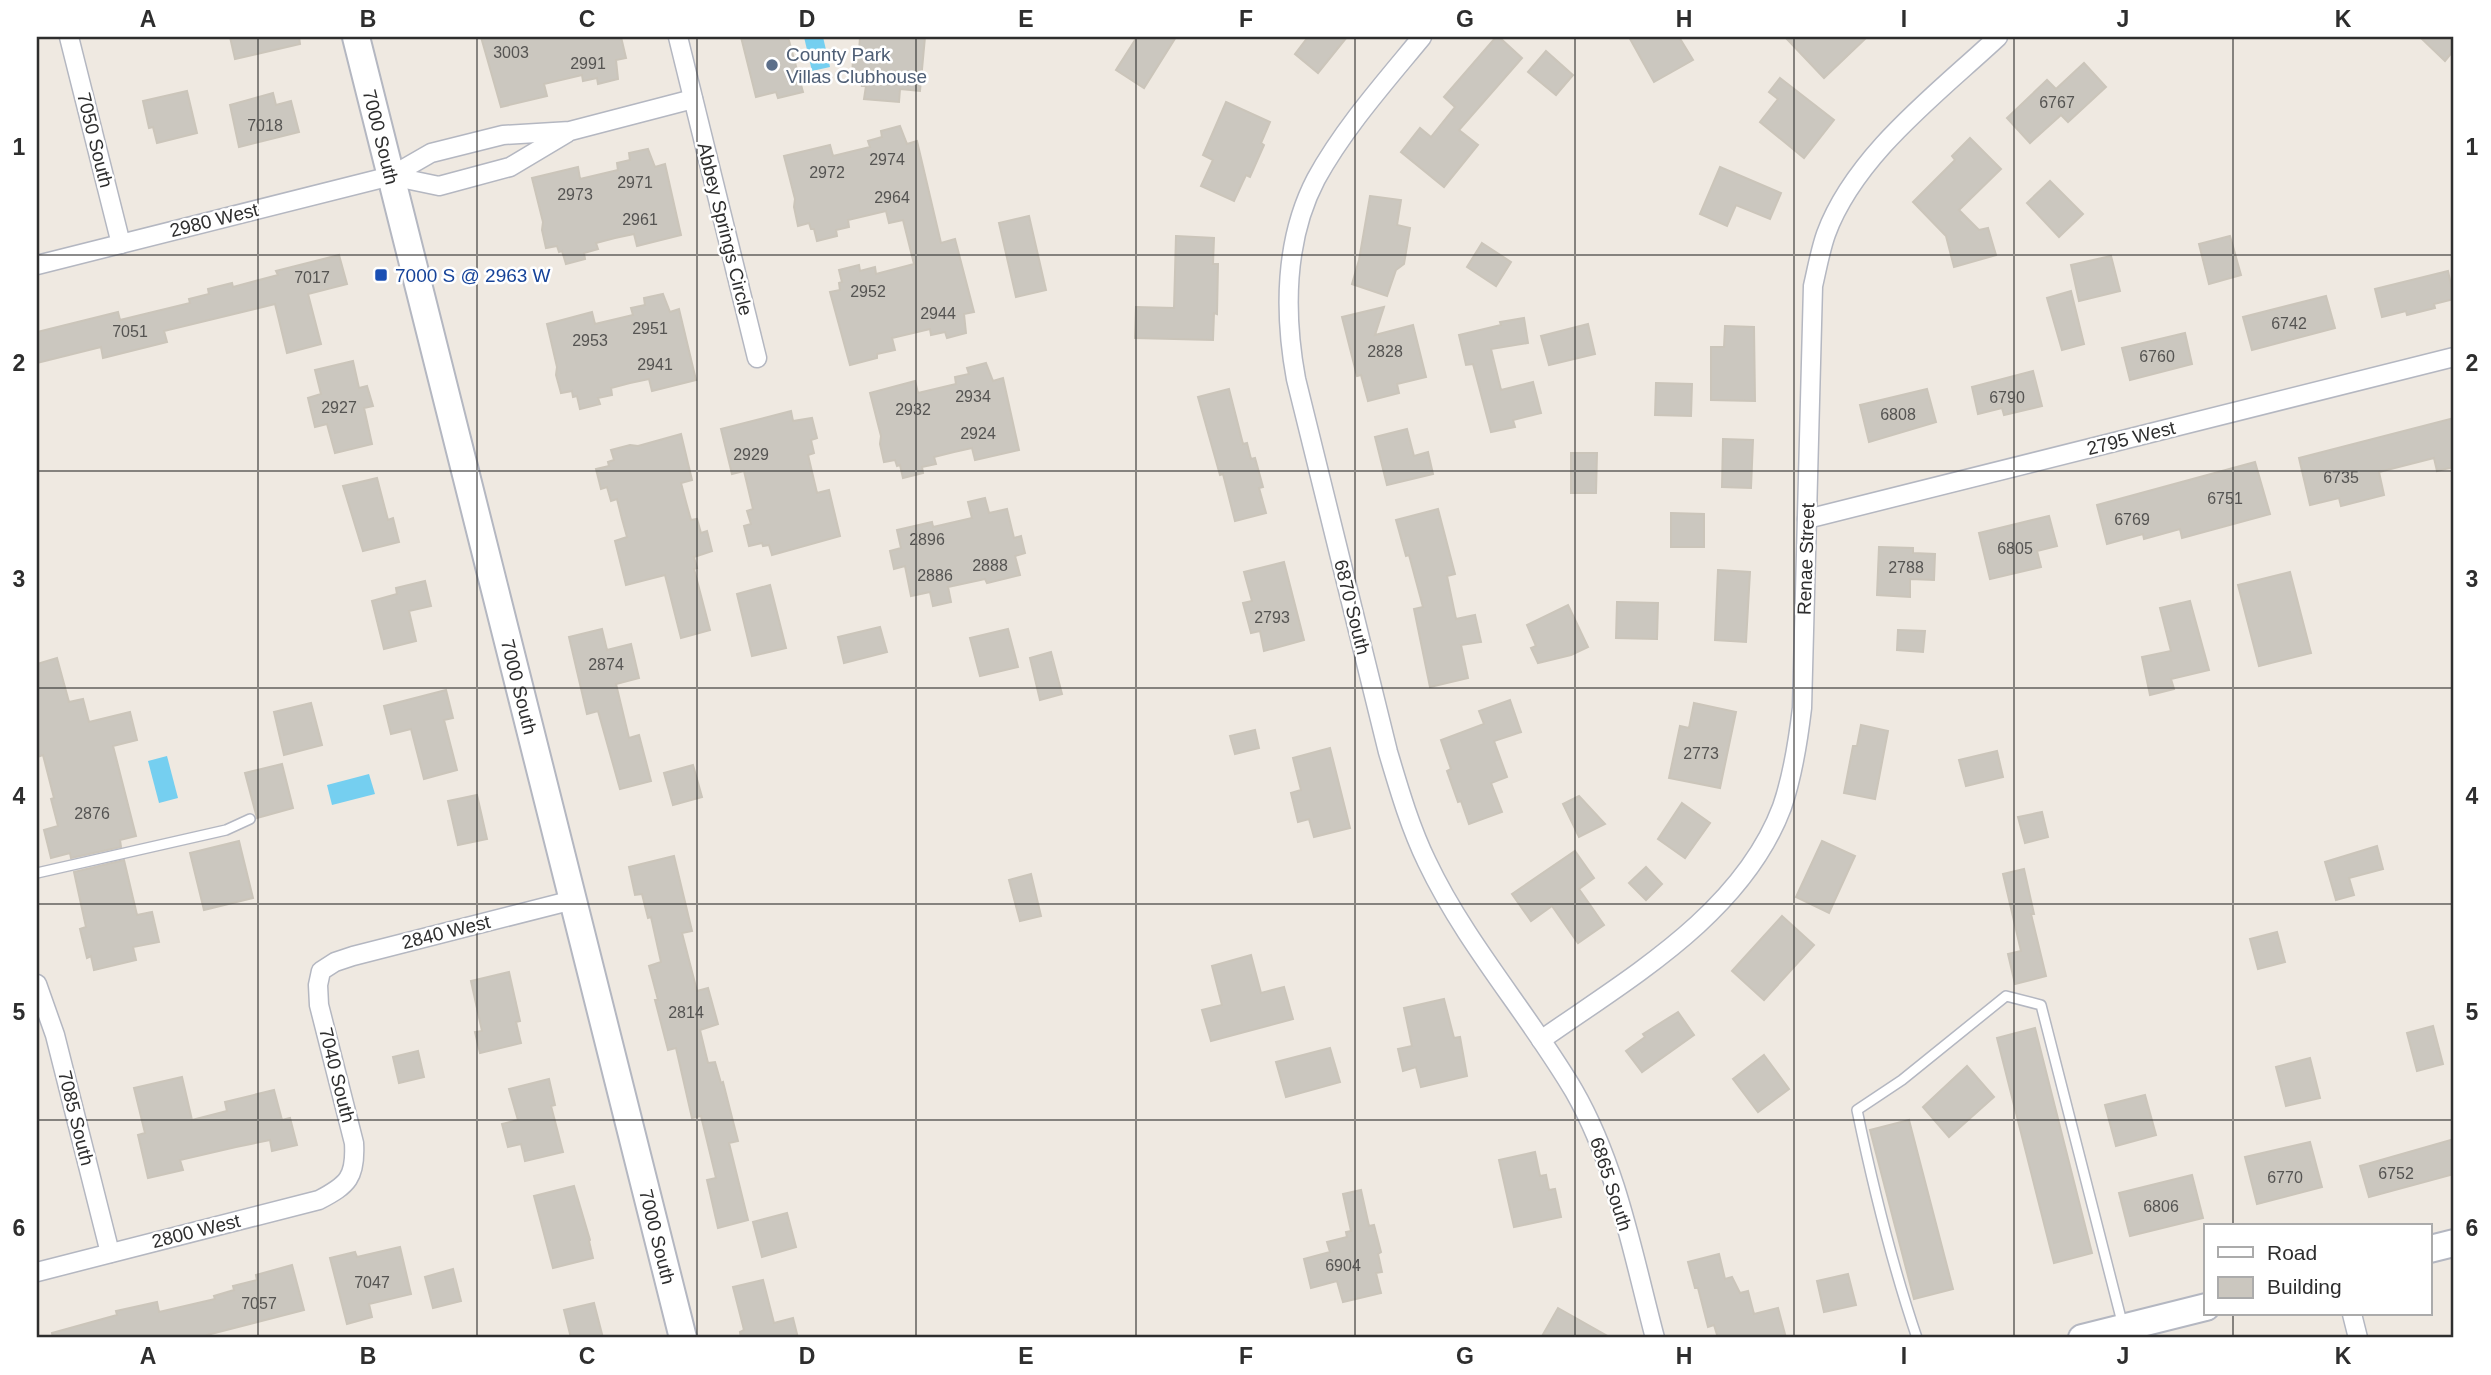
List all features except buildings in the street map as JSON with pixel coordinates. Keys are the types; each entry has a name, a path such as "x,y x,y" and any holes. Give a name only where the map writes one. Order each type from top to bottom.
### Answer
{"main road":[{"name":"7000 South","path":"356,37 683,1338"},
{"path":"2432,1248 2454,1243"},
{"path":"2082,1338 2204,1308"}],"street":[{"name":"7050 South","path":"69,37 121,244"},
{"name":"Abbey Springs Circle","path":"678,37 758,358"},
{"name":"6870 South","path":"1422,37 1336,147 1315,181 1301,220 1292,261 1288,302 1289,341 1388,752 1404,804 1427,862 1448,901 1468,935 1541,1040"},
{"name":"Renae Street","path":"1541,1040 1664,953 1701,921 1733,889 1758,852 1781,808 1796,759 1802,708 1813,286 1826,233 1846,193 1865,165 1888,139 1998,37"},
{"name":"2980 West","path":"37,265 391,176 443,149 503,135 570,131 693,99"},
{"name":"2980 West","path":"391,176 439,186 510,167 570,131"},
{"name":"2795 West","path":"1807,519 2454,357"},
{"name":"2840 West","path":"321,971 335,962 353,956 573,900"},
{"name":"7040 South","path":"321,971 318,985 319,1004 354,1143 355,1164 350,1178"},
{"name":"7085 South","path":"37,984 55,1035 110,1253"},
{"name":"6865 South","path":"1541,1040 1574,1091 1595,1132 1626,1226 1655,1338"},
{"name":"2800 West","path":"37,1272 319,1200 339,1190 350,1178"},
{"path":"2352,1316 2358,1338"}],"lane":[{"path":"37,873 205,835 250,819"},
{"path":"1917,1338 1876,1193 1857,1110 1902,1080 2006,996 2041,1005 2123,1328"}],"water":[{"path":"804,37 823,37 830,67 812,71"},
{"path":"167,756 178,798 159,803 148,761"},
{"path":"369,774 375,794 332,805 327,785"}],"place":[{"name":"County Park Villas Clubhouse","path":"772,65"},
{"name":"7000 S @ 2963 W","path":"381,275"}]}
